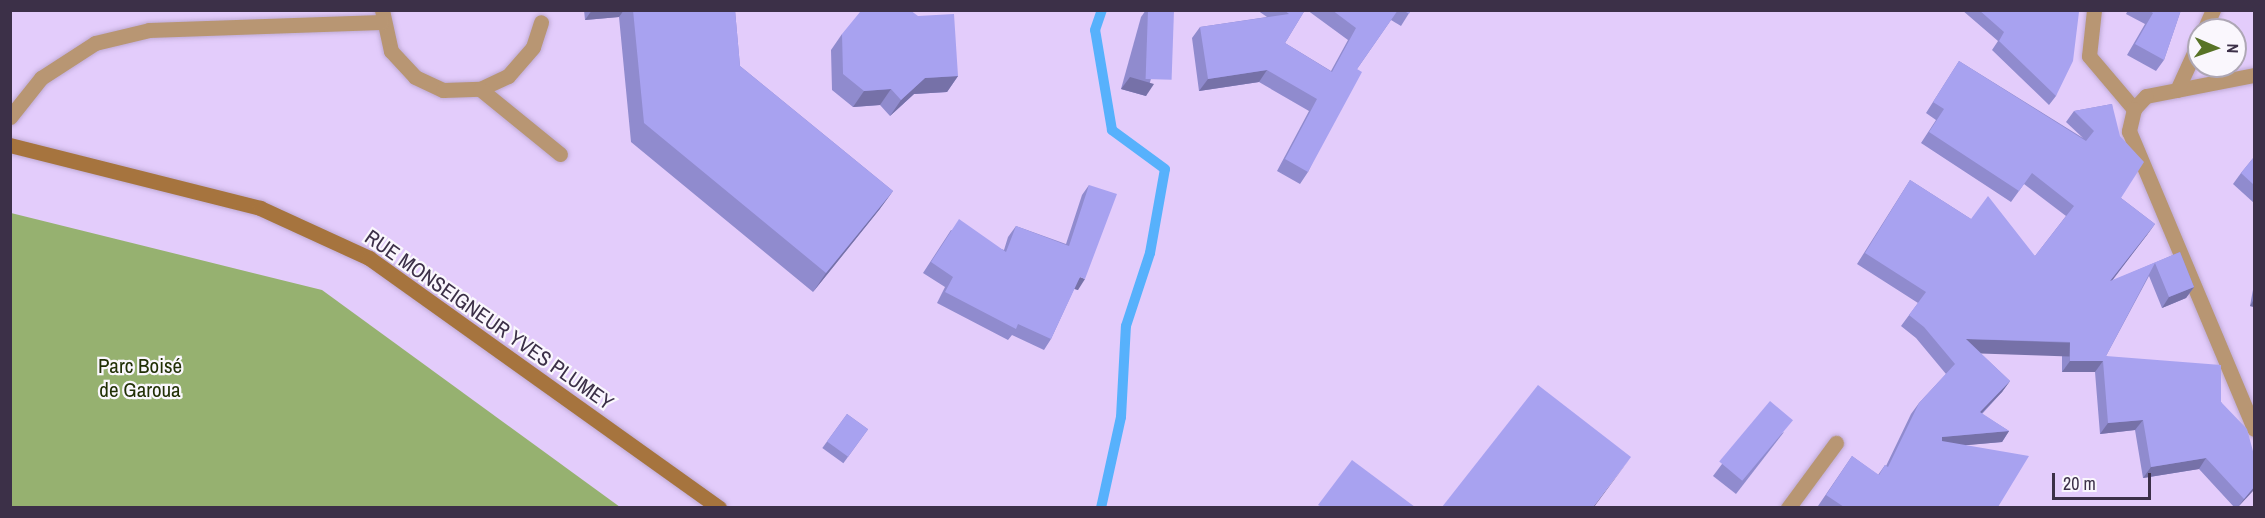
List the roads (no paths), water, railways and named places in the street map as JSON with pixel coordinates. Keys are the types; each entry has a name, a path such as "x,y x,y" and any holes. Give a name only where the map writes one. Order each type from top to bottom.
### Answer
{"main road":[{"name":"RUE MONSEIGNEUR YVES PLUMEY","path":"10,146 260,208 369,258 719,507"}],"street":[{"path":"2094,10 2089,56 2134,109"},
{"path":"10,117 41,78 95,44 149,30 381,16 391,51 415,77 443,90 480,89 508,76 533,47 541,22"},
{"path":"2177,90 2187,68"},
{"path":"2254,75 2146,96 2134,109 2129,131 2254,429"},
{"path":"480,89 560,154"},
{"path":"1788,507 1836,443"}],"waterway":[{"path":"1101,508 1121,417 1126,326 1150,253 1165,169 1112,130 1095,30 1102,10"}],"park label":[{"name":"Parc Boisé de Garoua","path":"140,378"}]}
